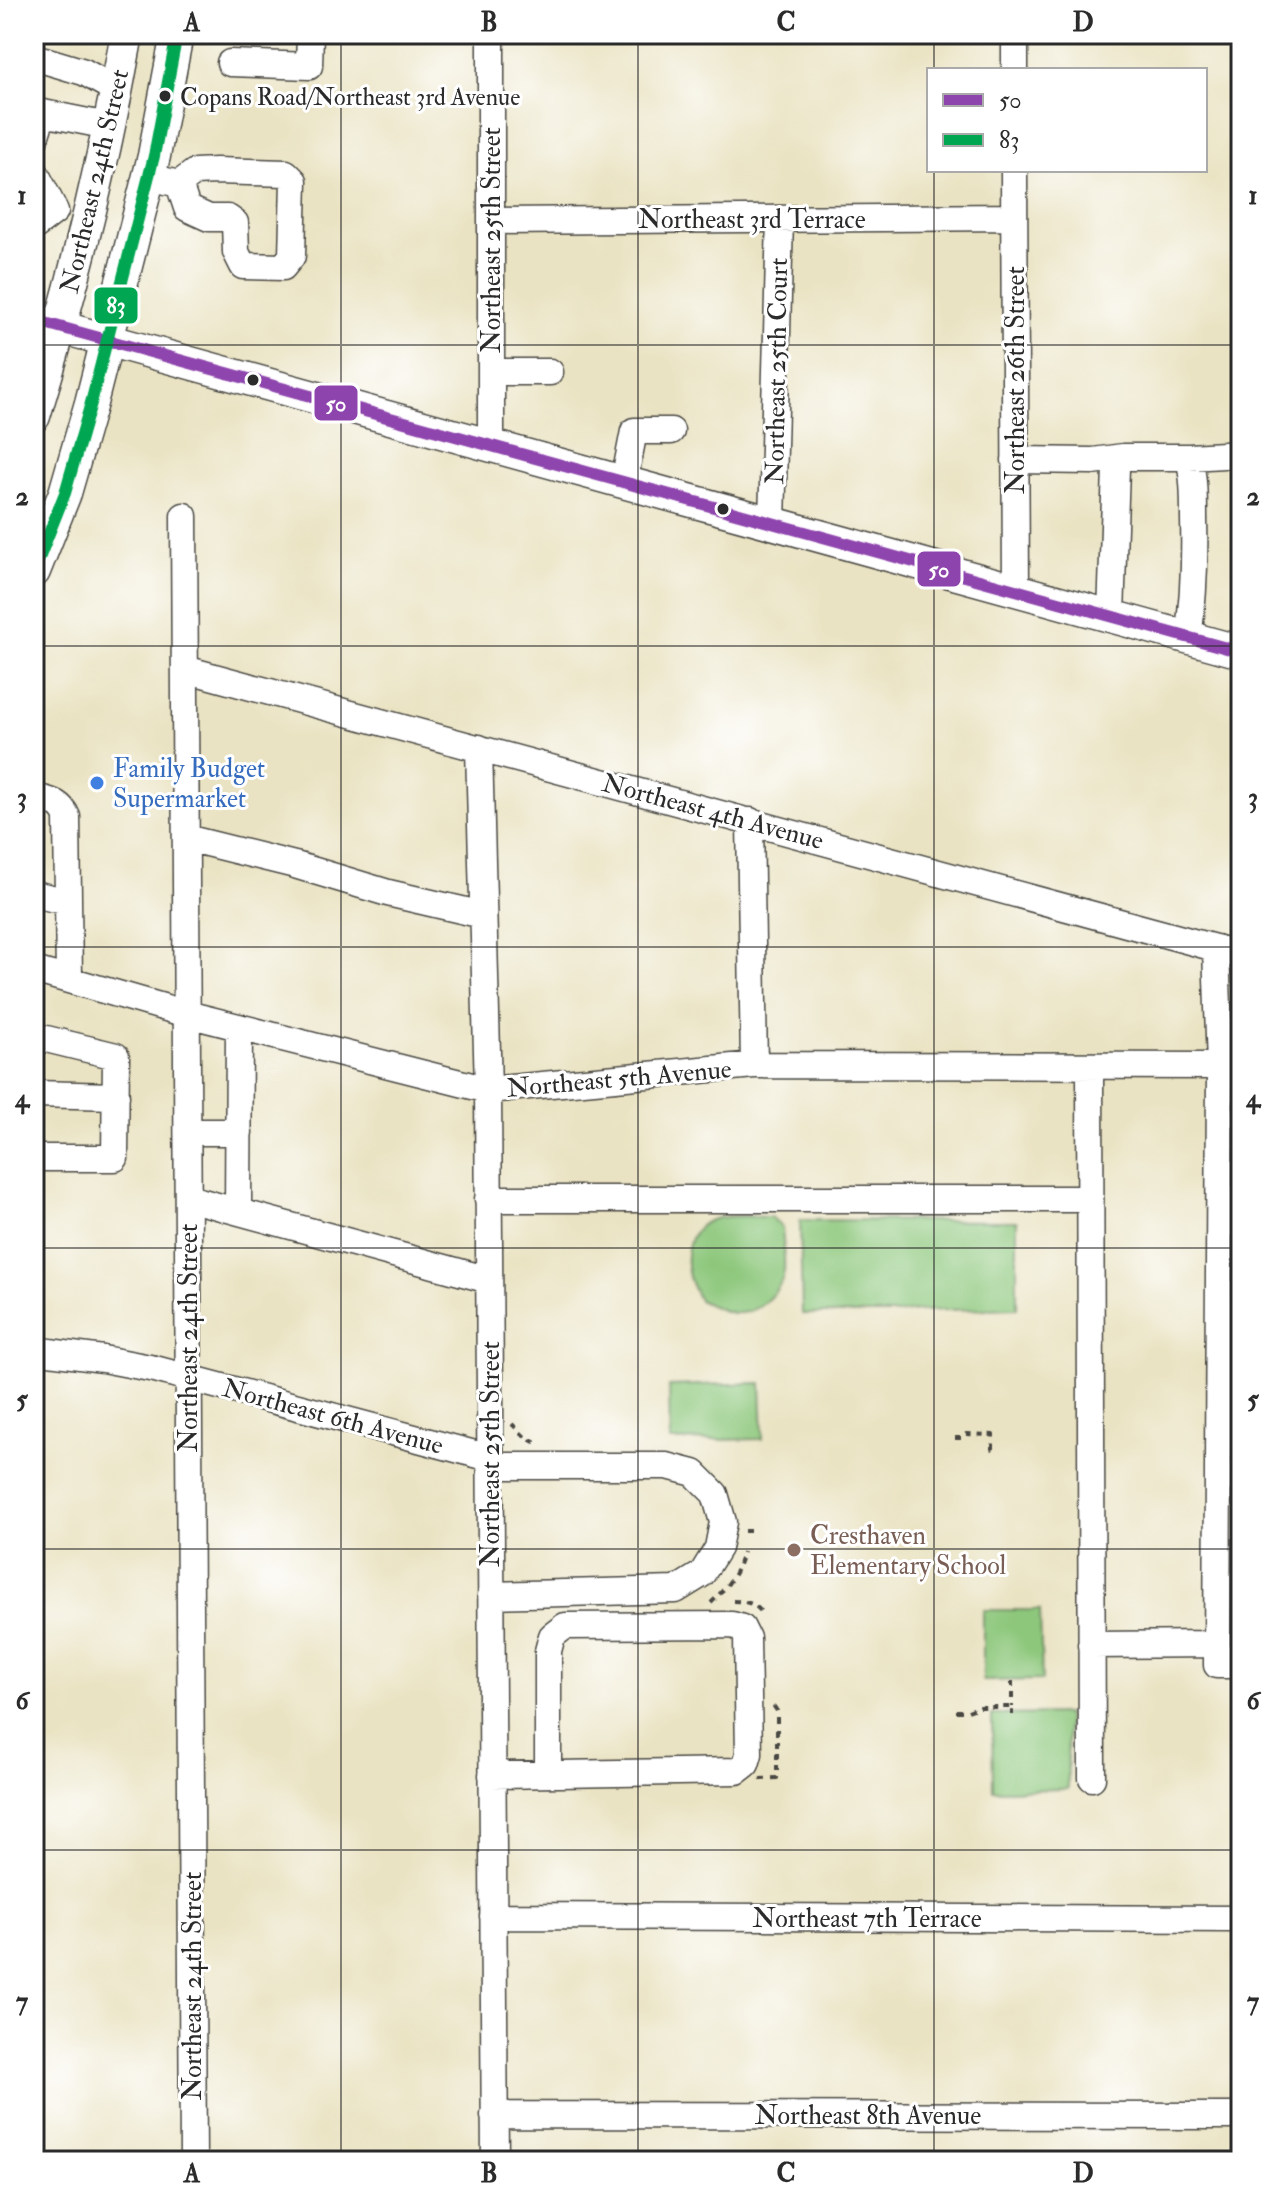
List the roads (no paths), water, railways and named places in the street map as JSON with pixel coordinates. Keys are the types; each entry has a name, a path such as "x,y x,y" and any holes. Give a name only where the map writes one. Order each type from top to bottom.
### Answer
{"main road":[{"name":"Northeast 24th Street","path":"34,416 47,323 78,260 127,34"},
{"name":"Northeast 24th Street","path":"34,571 65,493 107,340 164,181 177,34"},
{"path":"47,323 1241,652"}],"street":[{"path":"230,63 309,66 310,34"},
{"name":"Northeast 25th Street","path":"491,34 491,445"},
{"path":"1015,34 1015,68"},
{"path":"34,57 84,72 116,90"},
{"path":"34,141 43,113 108,126"},
{"path":"195,172 286,173 294,181 292,256 283,267 243,266 236,252 235,223 228,218 209,218 187,208 164,181 195,172"},
{"name":"Northeast 26th Street","path":"1014,172 1016,590"},
{"path":"34,227 55,211 38,187"},
{"name":"Northeast 3rd Terrace","path":"491,221 1013,217"},
{"name":"Northeast 25th Court","path":"772,523 780,219"},
{"path":"491,372 550,372"},
{"path":"624,482 634,431 671,431"},
{"path":"1015,460 1093,461 1123,457 1241,454"},
{"path":"1188,637 1194,600 1195,545 1193,479 1189,457"},
{"path":"1111,616 1118,458"},
{"name":"Northeast 24th Street","path":"184,516 193,2161"},
{"name":"Northeast 4th Avenue","path":"185,669 1229,952"},
{"name":"Northeast 25th Street","path":"479,748 488,1090 495,2161"},
{"path":"34,797 62,807 67,817 69,980"},
{"path":"750,821 754,1065"},
{"path":"186,838 295,865 388,893 483,915"},
{"path":"34,894 68,902"},
{"path":"1091,1645 1225,1658 1220,1066 1229,952"},
{"name":"Northeast 5th Avenue","path":"34,970 187,1014 488,1090 754,1065 1220,1066"},
{"path":"238,1211 239,1027"},
{"path":"34,1036 116,1056 115,1158 34,1158"},
{"path":"1090,1066 1092,1778"},
{"path":"34,1094 116,1096"},
{"path":"188,1132 239,1132"},
{"path":"188,1198 489,1280"},
{"path":"488,1199 1090,1199"},
{"name":"Northeast 6th Avenue","path":"34,1350 103,1359 189,1377 490,1462 667,1466 694,1473 715,1494 723,1522 718,1548 702,1574 676,1590 491,1595"},
{"path":"492,1775 737,1771 746,1764 749,1754 747,1638 742,1628 732,1625 565,1626 552,1636 548,1651 548,1774"},
{"name":"Northeast 7th Terrace","path":"493,1916 1241,1919"},
{"name":"Northeast 8th Avenue","path":"494,2115 1241,2116"}],"place":[{"name":"Copans Road/Northeast 3rd Avenue","path":"165,96"},
{"name":"Family Budget Supermarket","path":"97,783"},
{"name":"Cresthaven Elementary School","path":"794,1550"}]}
